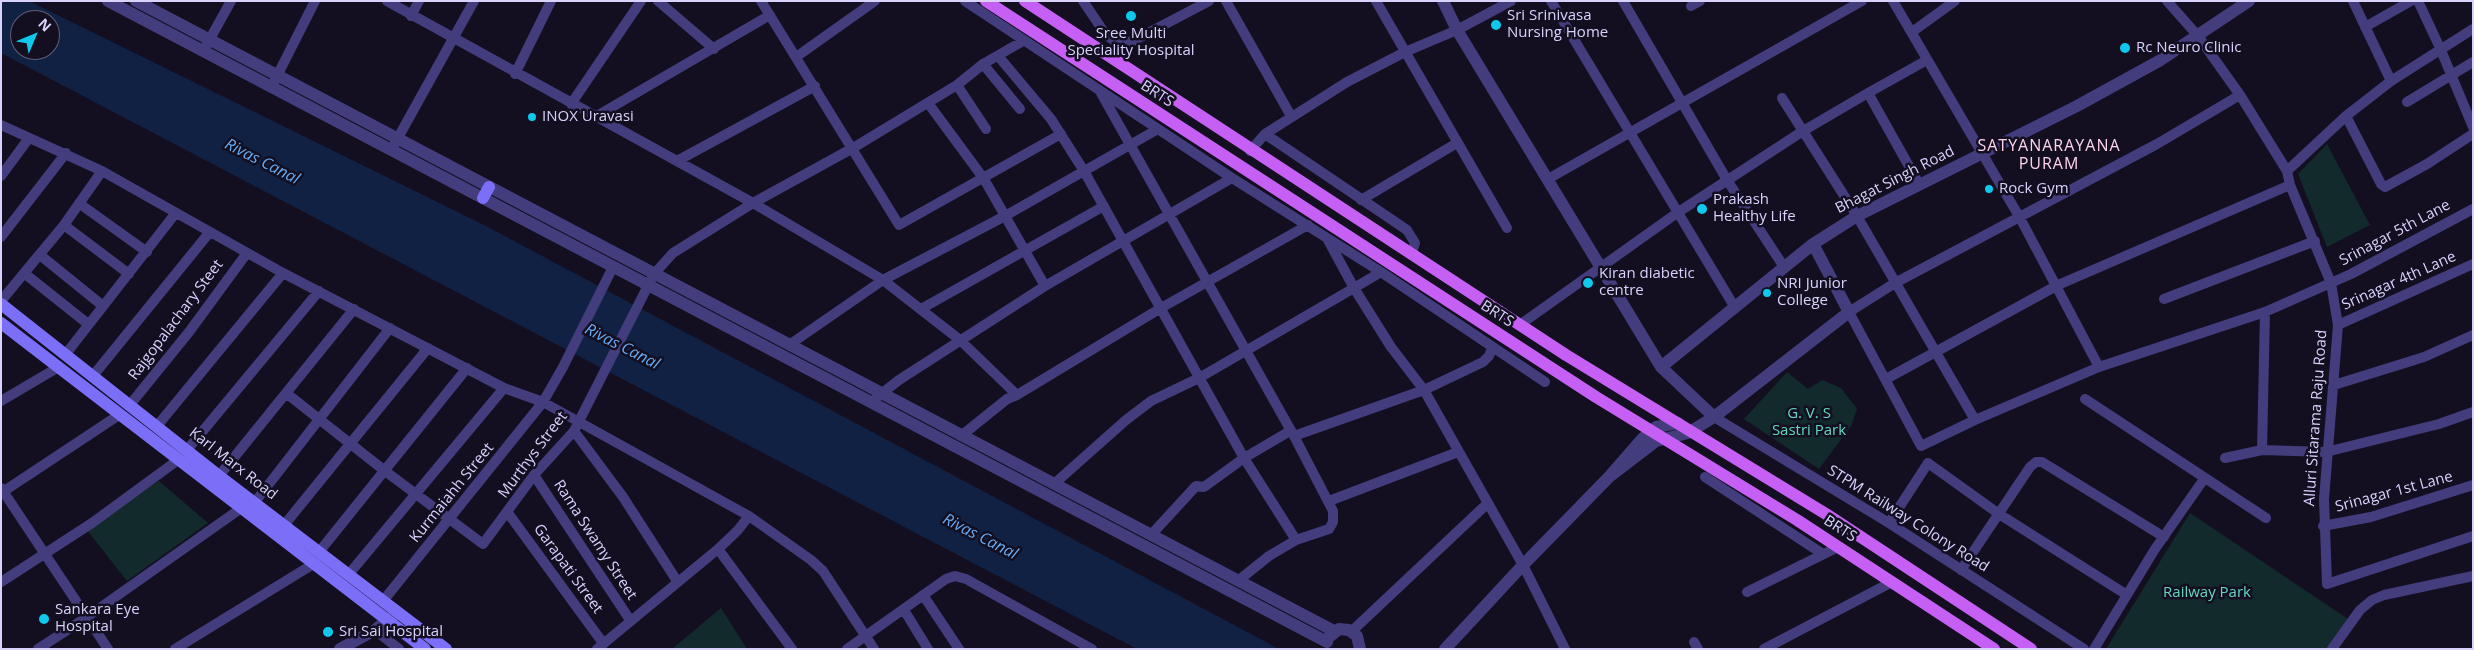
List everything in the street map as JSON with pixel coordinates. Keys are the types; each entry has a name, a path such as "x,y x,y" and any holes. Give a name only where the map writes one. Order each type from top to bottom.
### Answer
{"main road":[{"name":"BRTS","path":"986,1 1650,431 1838,547 1994,649"},
{"path":"1025,1 1410,255 1521,324 1566,355 1826,514 2031,649"},
{"name":"Karl Marx Road","path":"1,302 92,377 284,524 317,558 349,574 383,601 392,617 446,649"},
{"name":"Karl Marx Road","path":"1,323 240,509 317,558 392,617 425,649"}],"street":[{"path":"108,1 144,7 209,40 274,81 486,193 654,274 1334,631 1344,629 1352,631 1357,636 1362,648"},
{"path":"203,51 231,1"},
{"path":"274,81 315,1"},
{"path":"387,1 453,40 753,203 883,280 960,340 1017,395"},
{"path":"411,16 419,1"},
{"path":"394,144 474,1"},
{"path":"515,74 550,1"},
{"path":"570,104 641,1"},
{"path":"658,1 714,49"},
{"path":"761,1 899,225 984,179 1061,134"},
{"path":"796,57 875,1"},
{"path":"964,1 1232,178 1381,272 1545,382"},
{"path":"1083,1 1106,35 1116,42 1123,43 1132,41 1209,1"},
{"path":"1226,1 1291,116"},
{"path":"1376,1 1507,228"},
{"path":"1443,1 1458,30 1661,367 1714,417"},
{"path":"1250,150 1265,134 1291,116 1372,68 1458,30 1511,1"},
{"path":"1551,1 1628,133 1734,306"},
{"path":"1623,1 1680,103 1727,180 1784,266"},
{"path":"1548,180 1680,103 1862,1"},
{"path":"1893,1 2058,285 2099,367"},
{"path":"1912,32 1955,1"},
{"name":"Alluri Sitarama Raju Road","path":"2166,1 2198,36 2240,95 2287,171 2290,185 2331,283 2338,325 2334,385 2326,452 2324,526 2327,584 2473,536"},
{"name":"Bhagat Singh Road","path":"1661,367 1784,266 1813,244 1857,216 1982,154 2159,61 2249,1"},
{"path":"2353,1 2391,81"},
{"path":"2365,27 2411,1"},
{"path":"2418,1 2473,127"},
{"path":"144,7 203,51 274,81"},
{"path":"595,117 770,15"},
{"path":"2287,171 2346,116 2391,81 2440,48 2473,29"},
{"name":"Murthys Street","path":"451,518 483,544 534,475 574,431 654,274 673,253 753,203 928,104 984,64 1024,42"},
{"path":"998,57 1061,134 1084,171 1244,458 1296,540"},
{"path":"1521,324 1600,266 1727,180 1868,93 1927,60"},
{"path":"2407,102 2473,62"},
{"path":"984,64 1020,109"},
{"path":"957,85 986,129"},
{"path":"677,161 815,86"},
{"path":"1100,91 1292,434 1333,511 1333,522 1329,529 1296,540 1269,556 1239,580"},
{"path":"1868,93 1919,184"},
{"path":"1609,477 1653,443 1663,438 1692,431 1714,417 1849,312 1895,283 2157,144 2240,95"},
{"path":"1782,98 1857,216 1975,420"},
{"path":"928,104 984,179 1045,286"},
{"path":"2346,116 2381,184 2385,187 2427,164 2473,134"},
{"path":"1,125 102,171 283,273 504,388 543,402 579,420 749,516 811,560 823,572 874,649"},
{"path":"789,345 883,280 1005,216 1158,128"},
{"path":"1265,134 1407,230 1415,243 1410,255"},
{"path":"1,176 30,138"},
{"path":"1361,200 1457,143"},
{"path":"1,237 66,153"},
{"path":"1,302 64,225 102,171"},
{"path":"872,403 881,392 1045,286 1232,178"},
{"path":"1813,244 1886,379 2058,285 2290,185"},
{"path":"486,193 611,270 648,286 872,403 1327,646 1334,631"},
{"path":"80,204 147,252"},
{"path":"921,309 1104,206"},
{"name":"Srinagar 5th Lane","path":"1886,379 1921,446 1975,420 2099,367 2265,312 2331,283 2473,209"},
{"path":"65,355 176,214"},
{"path":"64,225 130,274"},
{"path":"961,436 1007,399 1017,395 1161,308 1308,225"},
{"path":"92,377 209,232"},
{"path":"1327,238 1354,288 1391,347 1424,390 1523,565 1565,649"},
{"path":"2164,299 2315,241"},
{"name":"Rajgopalachary Steet","path":"129,406 189,332 247,253"},
{"path":"40,255 103,306"},
{"name":"Srinagar 4th Lane","path":"2338,325 2473,264"},
{"name":"Kurmaiahh Street","path":"383,601 543,402 563,367 611,270"},
{"path":"1054,484 1151,401 1199,378 1381,272"},
{"path":"24,273 88,324"},
{"path":"157,426 283,273"},
{"path":"187,450 319,291"},
{"path":"219,476 354,309"},
{"path":"2262,450 2265,312"},
{"path":"254,502 390,328"},
{"path":"2334,385 2424,357 2473,335"},
{"path":"284,524 428,348"},
{"path":"1152,535 1196,486 1204,487 1244,458 1292,434 1424,390 1483,362 1489,356 1492,348"},
{"path":"1,402 57,368"},
{"path":"175,649 317,558 467,368"},
{"path":"349,574 504,388"},
{"path":"286,393 416,495 451,518"},
{"path":"2085,399 2266,518"},
{"path":"2225,458 2262,450 2326,452 2439,424 2473,412"},
{"path":"108,649 2,491 119,415"},
{"name":"STPM Railway Colony Road","path":"1714,417 1889,523 2084,649"},
{"path":"1445,649 1523,565 1609,477 1630,451 1650,431 1659,426 1678,423"},
{"path":"574,431 623,497 677,581"},
{"path":"1329,501 1458,452"},
{"path":"1,582 99,518 178,460"},
{"path":"1961,570 2030,467 2036,462 2042,462 2164,537"},
{"path":"1889,523 1928,463 1999,514 2127,595"},
{"name":"Rama Swamy Street","path":"534,475 630,620"},
{"path":"1705,477 1823,554"},
{"path":"2094,649 2164,537 2204,479"},
{"name":"Srinagar 1st Lane","path":"2324,526 2371,517 2473,485"},
{"path":"1352,631 1488,503"},
{"path":"38,649 88,617 240,509"},
{"name":"Garapati Street","path":"508,512 600,646"},
{"path":"600,646 718,549 738,530 749,516"},
{"path":"1746,592 1838,547"},
{"path":"718,549 792,649"},
{"path":"847,649 946,579 955,576 966,579 1092,649"},
{"path":"2332,649 2360,610 2372,600 2384,594 2473,576"},
{"path":"1764,649 1892,582"},
{"path":"923,596 959,649"},
{"path":"904,610 928,649"},
{"path":"340,649 375,630 392,617"},
{"path":"375,630 399,649"}],"green space":[{"path":"2327,144 2370,225 2327,247 2298,174"},
{"name":"G. V. S Sastri Park","path":"1787,372 1808,389 1822,380 1841,388 1857,409 1851,426 1819,469 1744,419"},
{"path":"159,481 208,523 127,581 86,529"},
{"name":"Railway Park","path":"2190,513 2348,619 2329,649 2106,649"},
{"path":"721,608 747,649 672,649"}],"water":[{"path":"1,1 29,1 47,10 10,10 10,58 1,53"},
{"name":"Rivas Canal","path":"60,16 484,225 1279,649 1137,649 14,60 60,60"}],"place":[{"name":"Sree Multi Speciality Hospital","path":"1131,16"},
{"name":"Sri Srinivasa Nursing Home","path":"1496,25"},
{"name":"Rc Neuro Clinic","path":"2125,48"},
{"name":"INOX Uravasi","path":"532,117"},
{"name":"Rock Gym","path":"1989,189"},
{"name":"Prakash Healthy Life","path":"1702,209"},
{"name":"Kiran diabetic centre","path":"1588,283"},
{"name":"NRI Junior College","path":"1767,293"},
{"name":"Sankara Eye Hospital","path":"44,619"},
{"name":"Sri Sai Hospital","path":"328,632"}],"district":[{"name":"SATYANARAYANA PURAM","path":"2049,155"}]}
